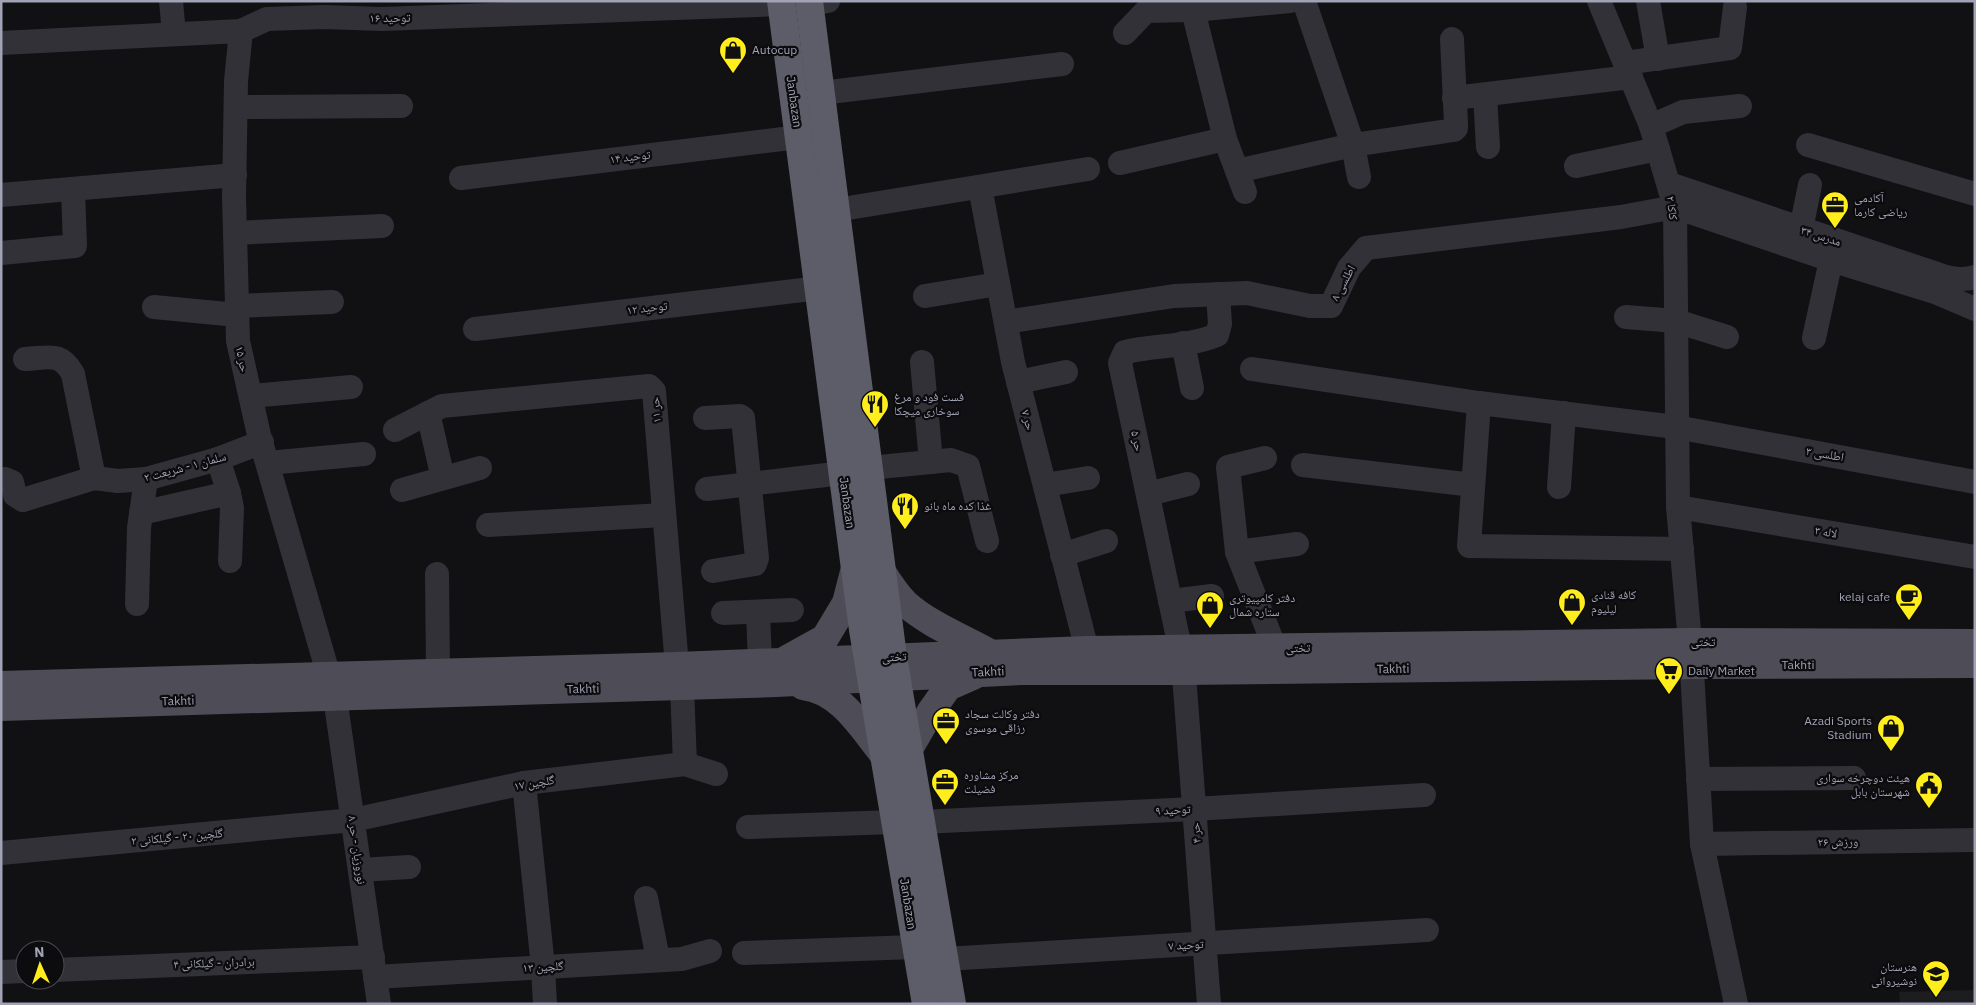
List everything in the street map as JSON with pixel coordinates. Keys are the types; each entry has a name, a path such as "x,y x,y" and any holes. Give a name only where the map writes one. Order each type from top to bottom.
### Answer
{"highway":[{"name":"Janbazan","path":"815,2 821,93 836,210 856,471 855,568 882,668 908,822 945,959 952,1004"},
{"name":"Janbazan","path":"781,3 819,288 856,471 882,572 882,668"},
{"name":"Janbazan","path":"908,822 915,947 926,1004"}],"main road":[{"path":"773,669 825,638 846,603 855,568"},
{"path":"773,669 839,702 896,752 948,687 987,663 906,604 882,572"},
{"name":"Takhti","path":"882,668 987,663 1691,653 1975,643"},
{"name":"تختی","path":"987,663 1087,650 1183,661 1275,648 1691,653"},
{"name":"Takhti","path":"1691,653 1975,664"},
{"name":"تختی","path":"680,676 773,669 882,668"},
{"name":"Takhti","path":"1,707 332,686 438,672 680,676"},
{"name":"Takhti","path":"1,685 332,686 680,676"}],"street":[{"path":"171,1 174,34"},
{"path":"1125,33 1146,11 1192,6 1290,1"},
{"path":"1304,1 1353,145 1359,177"},
{"name":"کاکا ۲","path":"1599,1 1651,126 1674,207 1678,507 1691,653 1702,844 1736,1004"},
{"path":"1648,1 1658,59"},
{"name":"توحید ۱۶","path":"1,43 241,31 267,19 324,16 380,10 781,3"},
{"path":"1192,6 1224,139 1241,182 1353,145 1456,128 1452,39"},
{"path":"1454,98 1485,95 1628,70 1658,59 1730,48 1735,7"},
{"name":"حر ۱۵","path":"241,31 236,81 235,175 238,342 265,452 332,686"},
{"path":"821,93 1062,64"},
{"path":"1485,95 1488,147"},
{"path":"236,107 401,106"},
{"path":"1651,126 1683,112 1740,106"},
{"name":"توحید ۱۴","path":"461,178 799,137"},
{"path":"1120,164 1224,139"},
{"path":"1808,145 1975,194"},
{"path":"1576,166 1658,149"},
{"path":"836,210 1088,170"},
{"path":"1,195 235,175"},
{"name":"مدرس ۳۴","path":"1669,184 1949,278 1975,277"},
{"path":"1801,229 1810,185"},
{"name":"حر ۷","path":"980,187 1018,382 1087,650"},
{"path":"1,252 75,246 74,188"},
{"name":"مدرس ۳۴","path":"1674,207 1831,260 1935,292 1975,310"},
{"name":"اطلسی ۸","path":"1006,322 1174,296 1247,293 1310,306 1330,306 1349,268 1366,248 1621,217 1674,207"},
{"path":"235,233 382,226"},
{"path":"1814,338 1831,260"},
{"path":"925,296 998,284"},
{"name":"توحید ۱۲","path":"475,329 819,288"},
{"name":"حر ۵","path":"1183,661 1120,363 1125,352 1147,347 1203,341 1217,335 1220,324 1218,294"},
{"path":"154,307 237,311 332,302"},
{"path":"1626,317 1676,321 1727,337"},
{"path":"1183,343 1192,388"},
{"path":"25,359 57,357 66,362 73,374 94,478"},
{"path":"922,362 931,462"},
{"name":"اطلسی ۳","path":"1252,369 1479,403 1676,427 1975,482"},
{"path":"1018,382 1066,372"},
{"name":"حر ۱۱","path":"395,430 442,406 649,386 654,391 663,514 680,676 685,764"},
{"path":"250,396 351,387"},
{"path":"1479,403 1469,546 1682,549"},
{"path":"428,413 443,478"},
{"path":"1559,487 1564,413"},
{"path":"705,418 740,416 743,418 751,484 757,562 755,564 713,571"},
{"name":"سلمان ۱ - شریعت ۲","path":"1,480 5,479 12,482 15,495 23,500 94,478 118,481 146,479 218,459 265,452 364,454"},
{"path":"1265,458 1228,467 1237,552 1275,648"},
{"path":"218,459 232,508 230,561"},
{"path":"707,489 951,460 968,466 987,542"},
{"path":"1303,465 1473,485"},
{"path":"402,490 480,468"},
{"path":"1045,485 1088,478"},
{"path":"137,604 139,528 146,479"},
{"path":"1148,494 1188,484"},
{"path":"141,513 229,493"},
{"name":"لاله ۳","path":"1678,507 1975,557"},
{"path":"488,525 663,514"},
{"path":"1062,555 1106,541"},
{"path":"1237,552 1297,544"},
{"path":"437,574 438,672"},
{"path":"1170,601 1212,596"},
{"path":"723,613 792,610"},
{"path":"758,612 773,669"},
{"name":"حر ۴","path":"1183,661 1209,1004"},
{"name":"نوروزیان - حر ۸","path":"332,686 379,1004"},
{"name":"گلچین ۱۷","path":"353,820 524,783 685,764 716,774"},
{"path":"1698,779 1854,778"},
{"path":"524,783 544,967 545,1004"},
{"name":"توحید ۹","path":"748,827 1194,809 1424,794"},
{"name":"گلچین ۲۰ - گیلکانی ۲","path":"1,854 353,820"},
{"name":"ورزش ۲۶","path":"1702,844 1975,840"},
{"path":"360,870 409,867"},
{"path":"646,898 658,960"},
{"name":"توحید ۷","path":"945,959 1427,930"},
{"path":"744,953 915,947"},
{"name":"گلچین ۱۳","path":"374,967 544,967 682,958 710,952"},
{"name":"برادران - گیلکانی ۴","path":"65,970 374,967"},
{"path":"1,972 15,971"}],"shaded area":[{"name":"هنرستان نوشیروانی","path":"1973,990 1973,1004 1900,1004 1899,992"}],"place":[{"name":"Autocup","path":"733,74"},
{"name":"آکادمی ریاضی کارما","path":"1835,229"},
{"name":"فست فود و مرغ سوخاری میچکا","path":"875,428"},
{"name":"غذا کده ماه بانو","path":"905,530"},
{"name":"kelaj cafe","path":"1909,621"},
{"name":"کافه قنادی لیلیوم","path":"1572,626"},
{"name":"دفتر کامپیوتری ستاره شمال","path":"1210,629"},
{"name":"Daily Market","path":"1669,695"},
{"name":"دفتر وکالت سجاد رزاقی موسوی","path":"946,745"},
{"name":"Azadi Sports Stadium","path":"1891,752"},
{"name":"مرکز مشاوره فضیلت","path":"945,806"},
{"name":"هیئت دوچرخه سواری شهرستان بابل","path":"1929,809"},
{"name":"هنرستان نوشیروانی","path":"1936,998"}]}
